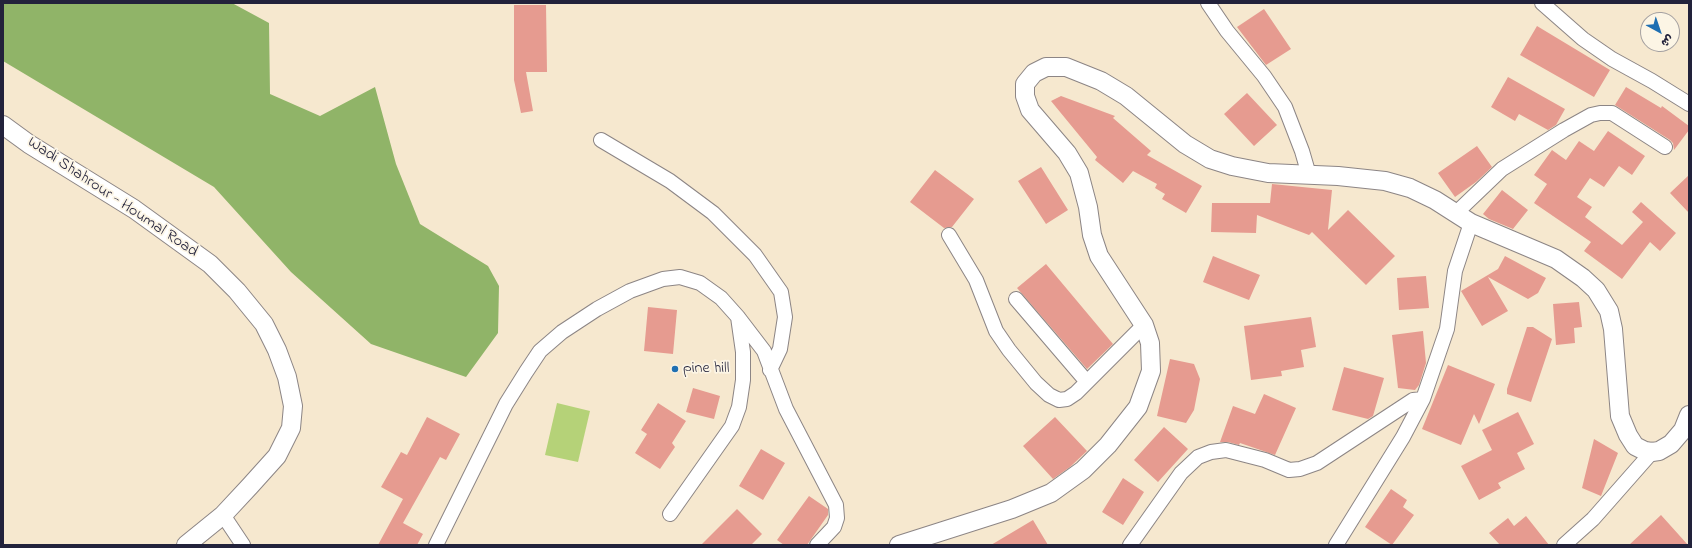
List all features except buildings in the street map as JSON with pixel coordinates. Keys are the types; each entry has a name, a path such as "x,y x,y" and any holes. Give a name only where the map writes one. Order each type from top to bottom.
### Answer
{"main road":[{"path":"899,545 1012,509 1051,492 1082,470 1108,445 1138,407 1152,372 1150,344 1144,325 1099,256 1092,235 1088,207 1079,173 1067,152 1030,110 1026,96 1025,84 1034,73 1046,66 1066,67 1101,81 1126,96 1185,144 1210,159 1232,166 1268,173 1338,176 1385,181 1416,191 1435,200 1471,223 1556,260 1596,290 1609,311 1613,329 1620,416 1628,435 1635,446 1645,451 1652,452 1658,451 1671,444 1683,430 1689,415"},
{"name":"Wadi Shahrour - Houmal Road","path":"3,125 29,144 134,209 210,264 237,291 264,324 277,350 287,377 293,406 291,428 277,456 223,514 186,545"}],"street":[{"path":"1208,3 1227,31 1264,76 1285,107 1302,151 1309,175"},
{"path":"1542,3 1583,39 1612,59 1689,104"},
{"path":"1455,214 1502,169 1591,115 1600,113 1612,114 1665,147"},
{"path":"601,140 676,185 713,213 755,255 781,292 786,317 780,349 770,370"},
{"path":"1336,545 1403,437 1423,399 1446,329 1455,271 1471,223"},
{"path":"949,235 976,280 996,331 1009,350 1036,383 1049,395 1059,400 1067,400 1144,325"},
{"path":"436,545 506,404 540,351 562,332 597,309 630,291 663,279 680,277 700,283 721,298 738,317 764,351 786,409 836,505 837,518 834,527 818,545"},
{"path":"1016,299 1087,382"},
{"path":"670,514 687,487 732,426 739,407 743,380 743,359 738,317"},
{"path":"1130,545 1181,473 1198,457 1211,452 1226,450 1265,460 1289,470 1300,469 1317,463 1414,400 1423,399"},
{"path":"1564,545 1593,519 1652,452"},
{"path":"223,514 243,545"}],"green space":[{"path":"3,3 232,3 269,23 270,94 320,116 375,87 396,164 420,224 488,266 499,286 498,333 466,377 371,344 291,272 214,187 3,61"},
{"path":"557,403 590,411 578,462 545,455"}],"place":[{"name":"pine hill","path":"675,369"}]}
